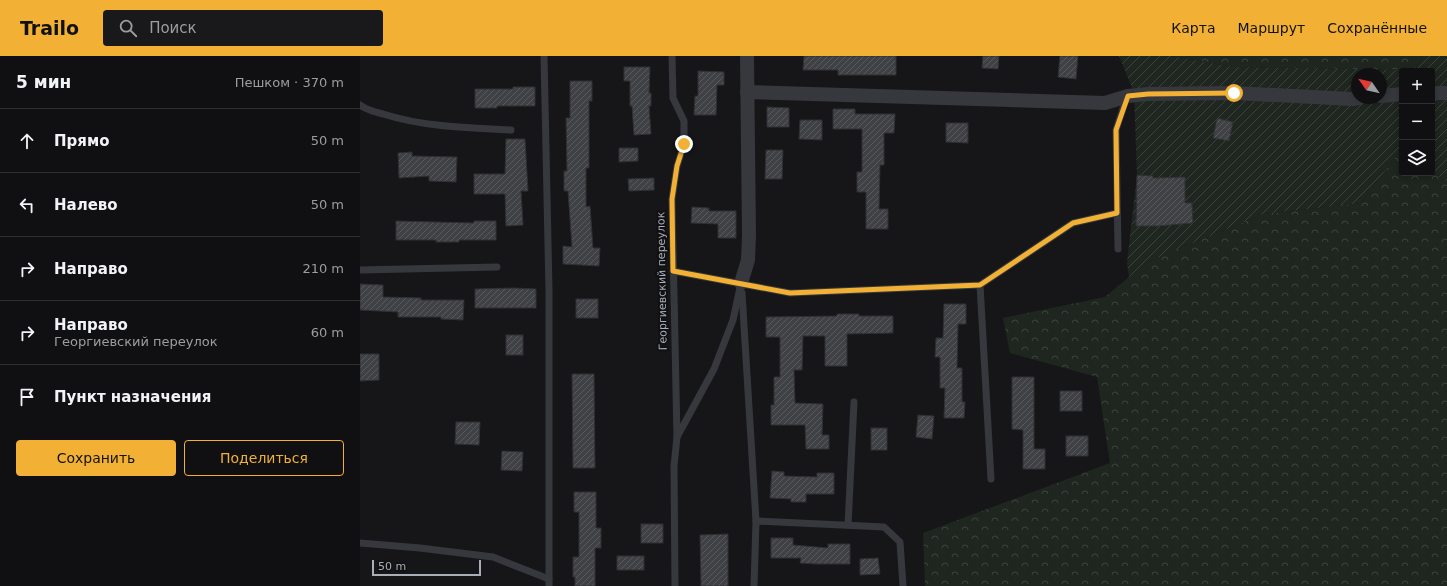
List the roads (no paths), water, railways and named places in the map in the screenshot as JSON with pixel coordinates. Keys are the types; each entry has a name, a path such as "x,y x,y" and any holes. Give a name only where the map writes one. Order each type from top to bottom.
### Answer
{"street":[{"path":"741,283 748,260 749,235 747,56"},
{"path":"747,92 1105,103 1128,96 1148,94 1234,93 1351,99"},
{"path":"1435,93 1447,93"},
{"path":"1387,95 1399,94"}],"lane":[{"path":"360,543 420,548 494,557 549,582 549,290 544,56"},
{"name":"Георгиевский переулок","path":"672,56 673,98 684,121 684,144 677,166 672,199 677,437 674,466 675,586"},
{"path":"1118,249 1116,130 1128,96"},
{"path":"360,105 366,109 400,120 457,127 511,130"},
{"path":"673,271 790,293 980,285 1073,223 1117,213"},
{"path":"360,270 497,267"},
{"path":"677,437 714,369 733,320 741,283"},
{"path":"741,283 756,521 754,586"},
{"path":"980,285 991,479"},
{"path":"848,525 854,402"},
{"path":"756,521 884,527 900,542 903,586"}]}
